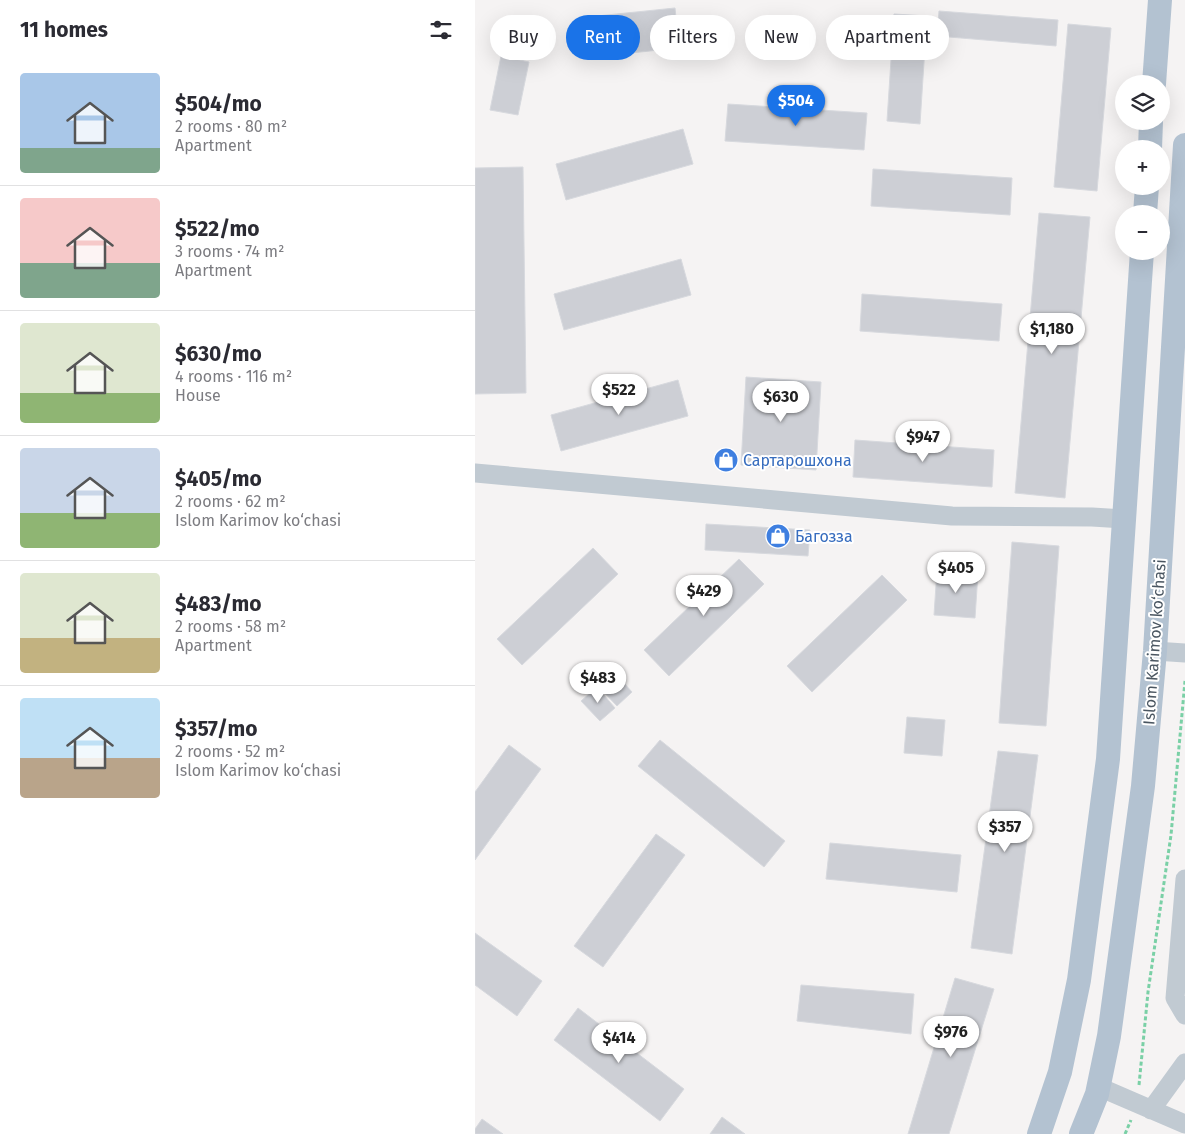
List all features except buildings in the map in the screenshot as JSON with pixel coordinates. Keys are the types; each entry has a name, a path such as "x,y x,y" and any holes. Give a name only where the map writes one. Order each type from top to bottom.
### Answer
{"main road":[{"path":"1155,75 1160,0"},
{"name":"Islom Karimov ko‘chasi","path":"1081,1134 1099,1087 1110,1026 1143,786 1155,651 1185,145"},
{"path":"1039,1134 1060,1072 1079,980 1108,758 1141,260"},
{"path":"1108,758 1119,749 1132,749 1145,762"}],"street":[{"path":"475,473 952,516 1124,519"},
{"path":"1155,651 1185,653"},
{"path":"1185,879 1175,998 1185,1015"},
{"path":"1144,1107 1185,1063"},
{"path":"1099,1087 1185,1124"}],"path":[{"path":"1125,1134 1144,1107 1148,992 1171,835 1185,681"}],"place":[{"name":"Сартарошхона","path":"726,460"},
{"name":"Багозза","path":"778,536"}]}
